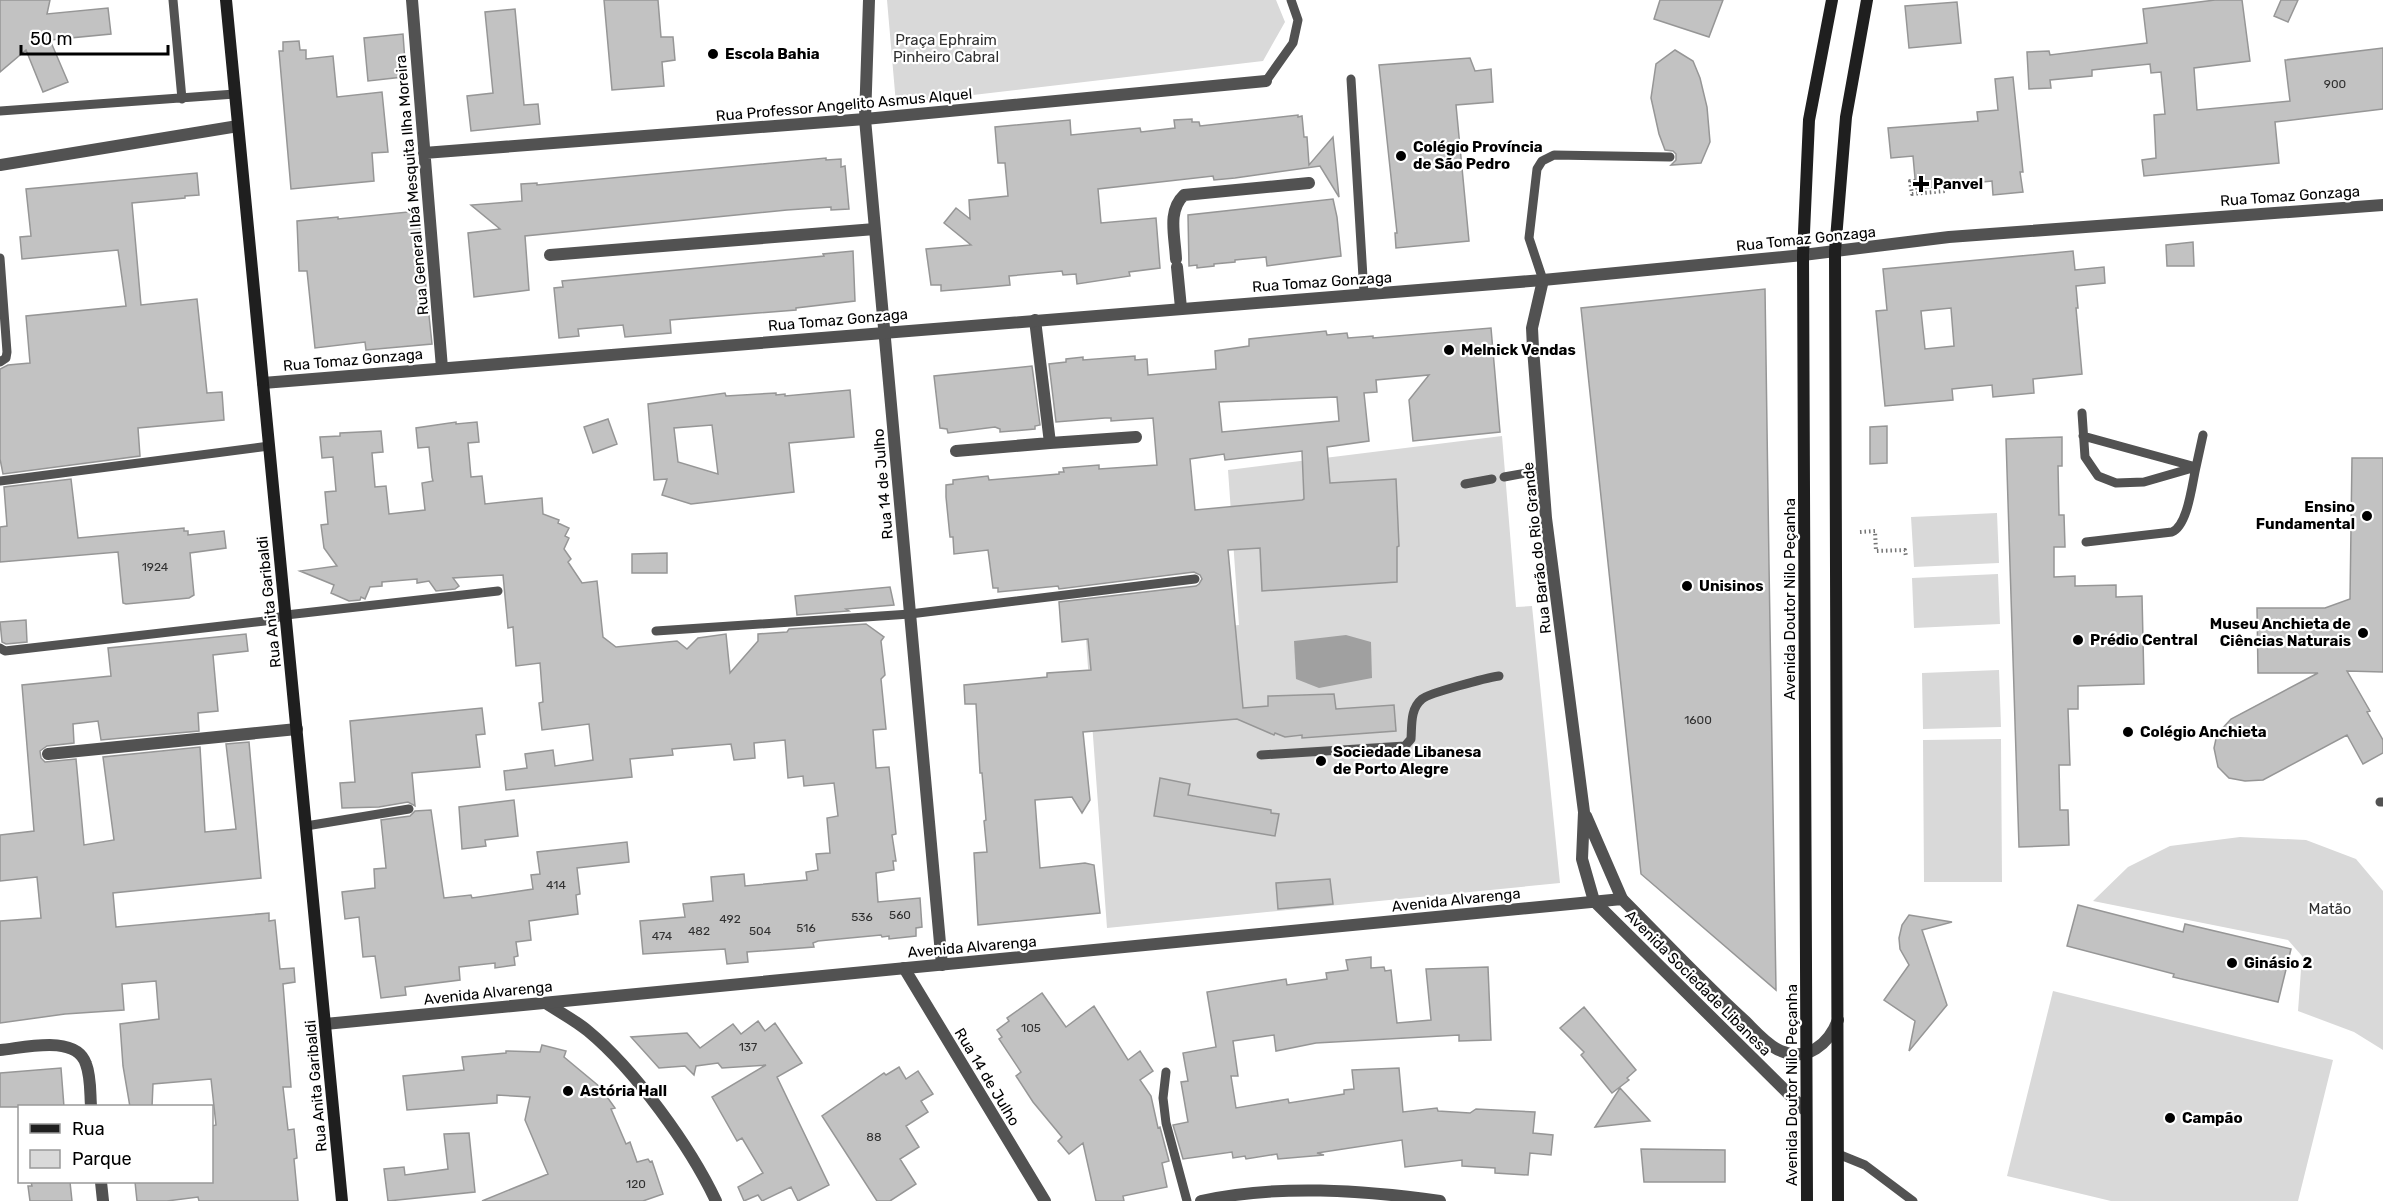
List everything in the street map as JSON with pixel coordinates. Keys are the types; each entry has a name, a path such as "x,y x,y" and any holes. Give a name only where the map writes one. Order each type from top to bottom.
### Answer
{"main road":[{"name":"Rua Anita Garibaldi","path":"226,0 342,1201"},
{"name":"Avenida Doutor Nilo Peçanha","path":"1807,1201 1803,255 1809,120 1832,0"},
{"path":"1838,1201 1835,251 1846,117 1867,0"}],"street":[{"name":"Rua General Ibá Mesquita Ilha Moreira","path":"412,0 442,368"},
{"name":"Rua 14 de Julho","path":"869,0 865,119 942,964"},
{"name":"Rua Professor Angelito Asmus Alquel","path":"424,153 865,119 1266,81"},
{"path":"0,165 238,126"},
{"path":"1181,308 1173,212 1176,202 1184,195 1309,183"},
{"name":"Rua Tomaz Gonzaga","path":"263,383 884,331 1543,280 1803,255 1949,237 2383,205"},
{"path":"550,255 875,229"},
{"name":"Rua Barão do Rio Grande","path":"1543,280 1533,328 1546,518 1584,812 1582,860 1594,902"},
{"path":"1035,320 1050,443"},
{"path":"956,452 1136,437"},
{"path":"48,754 297,729"},
{"name":"Rua Barão do Rio Grande","path":"1584,812 1622,899"},
{"name":"Avenida Sociedade Libanesa","path":"1622,899 1773,1048 1791,1054 1806,1053"},
{"name":"Avenida Alvarenga","path":"325,1024 1622,899"},
{"name":"Avenida Sociedade Libanesa","path":"1594,902 1806,1111"},
{"name":"Rua 14 de Julho","path":"904,968 1045,1201"},
{"path":"1695,1002 1729,1006"},
{"path":"546,1003 588,1031 638,1082 701,1169 716,1201"},
{"path":"1806,1053 1827,1041 1838,1020"},
{"path":"0,1050 63,1044 77,1051 86,1063 92,1105"},
{"path":"101,1183 103,1201"},
{"path":"1201,1201 1220,1197 1309,1190 1440,1201"}],"lane":[{"path":"173,0 182,99"},
{"path":"1266,81 1293,43 1298,20 1291,0"},
{"path":"1351,79 1364,294"},
{"path":"0,111 235,94"},
{"path":"1543,280 1529,238 1537,169 1542,161 1554,156 1670,157"},
{"path":"0,258 7,352 6,358 0,362"},
{"path":"2082,412 2085,457 2098,476 2116,483 2144,482 2196,467"},
{"path":"2086,542 2172,532 2178,529 2183,521 2203,435"},
{"path":"2083,436 2196,467"},
{"path":"0,481 269,446"},
{"path":"1504,477 1543,470"},
{"path":"1465,484 1492,479"},
{"path":"656,631 910,614 1195,579"},
{"path":"0,648 5,651 253,622 285,615 498,591"},
{"path":"1261,755 1405,746 1411,739 1415,708 1423,698 1499,676"},
{"path":"306,826 409,809"},
{"path":"1166,1072 1163,1098 1166,1123 1187,1201"},
{"path":"1838,1154 1865,1165 1913,1201"}],"path":[{"path":"1915,181 1910,181 1911,194 1945,191"},
{"path":"1860,532 1875,531 1876,550 1905,550 1906,557"}],"green space":[{"name":"Praça Ephraim Pinheiro Cabral","path":"887,0 1276,0 1285,22 1263,61 896,104"},
{"name":"Sociedade Libanesa de Porto Alegre","path":"1502,436 1516,607 1532,606 1560,883 1107,928 1086,640 1239,625 1228,470"},
{"path":"1997,513 1999,563 1914,567 1911,517"},
{"path":"1998,574 2000,624 1914,628 1912,578"},
{"path":"1999,670 2001,727 1923,729 1922,673"},
{"path":"2001,739 2002,882 1924,882 1923,740"},
{"name":"Matão","path":"2240,837 2306,840 2356,859 2383,891 2383,1050 2354,1032 2298,1011 2302,956 2288,940 2093,901 2128,867 2170,846"},
{"name":"Campão","path":"2053,991 2333,1060 2298,1201 2111,1201 2007,1176"}],"shaded area":[{"path":"1346,635 1371,642 1372,678 1319,688 1296,679 1294,641"}],"building":[{"path":"0,0 50,0 47,14 108,8 111,34 50,40 68,82 43,92 26,50 0,72"},
{"path":"604,0 658,0 661,37 673,37 675,60 662,62 664,86 612,90"},
{"path":"1660,0 1723,0 1709,37 1654,19"},
{"path":"2215,0 2242,0 2250,61 2194,68 2197,110 2290,101 2285,60 2383,48 2383,109 2275,122 2279,163 2144,176 2142,160 2156,158 2154,115 2165,114 2161,72 2151,73 2150,64 2092,70 2092,76 2050,80 2051,88 2029,89 2027,52 2049,51 2050,55 2147,43 2143,9"},
{"path":"2281,0 2298,0 2288,22 2274,16"},
{"path":"1957,2 1961,43 1909,48 1905,6"},
{"path":"515,9 524,105 538,104 540,124 471,131 467,96 493,93 485,12"},
{"path":"403,34 405,62 401,66 403,77 368,81 364,38"},
{"path":"299,41 300,50 306,50 306,59 333,56 337,97 382,92 388,152 372,153 374,181 291,189 279,51 283,51 283,42"},
{"path":"1675,50 1693,61 1707,107 1710,142 1701,163 1671,165 1676,160 1676,154 1665,150 1659,134 1651,98 1656,64"},
{"path":"1470,58 1475,71 1491,69 1493,102 1456,105 1469,241 1396,248 1395,233 1397,233 1379,65"},
{"path":"2013,77 2023,192 1993,195 1992,181 1916,189 1913,156 1891,158 1888,128 1978,121 1977,112 1998,110 1995,79"},
{"path":"1298,115 1298,117 1302,116 1304,137 1307,137 1309,165 1333,137 1339,197 1320,166 1235,178 1214,180 1213,176 1098,189 1101,223 1156,218 1160,268 1129,272 1130,276 1077,284 1076,274 1063,275 1062,271 1009,276 1010,285 941,291 941,285 931,285 926,249 971,245 944,223 956,208 970,219 969,200 1008,196 1005,163 998,163 995,127 1070,120 1071,135 1140,128 1141,132 1175,128 1174,120 1192,119 1192,122 1199,122 1200,126"},
{"path":"826,158 826,160 841,159 841,167 845,166 849,209 831,210 831,207 787,210 525,236 529,290 474,297 468,233 500,229 471,205 522,201 521,184 537,183 537,185"},
{"path":"197,173 199,195 132,203 141,305 197,299 207,393 222,392 224,420 138,428 140,456 3,474 0,459 0,369 8,365 30,363 26,316 126,306 118,250 22,259 20,237 31,236 26,189"},
{"path":"1333,199 1341,256 1267,266 1266,257 1235,260 1235,262 1197,268 1197,265 1189,266 1188,215"},
{"path":"418,211 432,344 366,350 365,342 315,348 307,271 299,271 297,221"},
{"path":"2193,242 2194,266 2167,266 2166,245"},
{"path":"853,251 855,301 796,308 796,310 670,320 671,333 625,337 623,325 578,329 579,336 559,338 554,288 563,287 562,281 824,256 823,254"},
{"path":"2073,251 2075,270 2104,267 2105,283 2076,286 2082,374 2033,379 2034,393 1993,397 1992,385 1952,389 1953,400 1885,406 1876,311 1887,310 1883,269","holes":["1951,308 1954,346 1925,349 1921,311"]},
{"name":"Unisinos","path":"1765,289 1776,990 1641,874 1581,308"},
{"path":"1491,328 1500,432 1413,441 1409,400 1429,375 1376,380 1377,392 1364,393 1369,441 1327,447 1330,483 1396,479 1399,546 1397,547 1397,582 1262,591 1260,548 1228,550 1243,708 1268,706 1268,696 1334,694 1336,709 1394,705 1396,731 1302,738 1302,735 1285,737 1275,733 1274,735 1237,719 1083,732 1090,800 1082,813 1072,797 1035,800 1040,868 1085,863 1094,865 1100,913 978,925 974,853 987,852 984,821 986,820 982,773 980,773 976,704 965,704 964,685 1047,677 1047,673 1091,670 1088,639 1062,642 1059,602 1196,586 1202,579 1194,572 1059,589 1058,586 998,592 998,588 993,588 988,550 954,554 953,537 950,537 946,485 953,484 953,480 988,476 989,480 1059,474 1059,472 1064,472 1063,468 1099,465 1099,469 1157,465 1153,418 1111,421 1111,418 1105,418 1056,422 1049,364 1083,357 1083,360 1135,356 1135,360 1147,359 1148,375 1216,369 1215,351 1249,346 1249,339 1326,331 1327,335 1347,333 1348,338 1373,336 1373,338","holes":["1337,397 1339,421 1222,432 1219,402","1302,451 1304,499 1195,510 1190,459 1224,454 1225,460"]},
{"path":"1032,366 1040,425 1035,426 1035,429 1000,432 1000,429 995,427 948,433 947,429 940,428 934,376"},
{"path":"850,390 854,437 789,443 794,492 691,504 662,495 667,479 654,480 648,404 725,393 726,396 776,393 776,395 785,394 785,396","holes":["712,425 718,474 678,462 674,428"]},
{"path":"608,419 617,444 593,453 584,427"},
{"path":"456,422 456,424 477,422 479,442 468,443 471,477 482,476 485,504 542,498 543,514 559,520 558,523 569,528 565,536 569,538 564,549 571,559 568,562 582,583 597,581 603,637 616,647 677,641 687,649 698,638 726,634 730,673 758,641 758,634 787,632 789,629 866,624 884,637 881,641 885,675 881,679 886,729 873,730 876,768 889,767 896,834 892,835 896,861 893,861 894,870 876,873 878,902 920,898 922,927 916,928 916,936 889,939 889,936 882,937 881,935 818,941 813,943 814,947 747,952 748,962 727,964 725,949 643,954 640,921 685,917 683,904 713,901 711,877 744,874 745,886 807,880 806,872 818,870 816,854 830,853 827,818 838,816 834,783 804,786 803,776 788,778 785,740 754,743 755,758 734,760 731,744 672,749 673,755 630,759 632,777 506,790 504,771 527,768 525,754 553,750 555,766 593,760 589,724 542,730 539,703 543,702 540,663 516,666 513,627 508,628 503,575 453,578 459,586 455,589 436,591 429,581 417,583 417,579 382,582 382,586 370,587 365,599 361,597 360,600 349,601 331,593 334,585 300,571 337,566 324,548 321,525 328,524 325,492 336,491 333,457 322,458 320,437 340,436 340,433 381,431 383,452 372,453 375,487 386,486 389,514 425,510 422,483 433,481 429,447 418,448 416,428"},
{"path":"1887,426 1887,463 1870,464 1870,427"},
{"name":"Prédio Central","path":"2062,437 2062,466 2058,466 2059,515 2064,515 2065,547 2054,547 2054,577 2075,576 2075,586 2116,585 2116,597 2142,596 2144,684 2078,686 2078,709 2068,709 2070,765 2059,765 2060,810 2068,810 2069,845 2019,847 2006,439"},
{"path":"2352,458 2383,458 2383,672 2347,671 2370,711 2367,712 2383,740 2383,753 2363,764 2347,735 2263,780 2245,781 2229,778 2218,767 2214,748 2217,734 2231,719 2318,673 2258,673 2257,608 2325,608 2350,599"},
{"path":"71,479 78,538 184,528 184,531 188,531 188,535 224,531 226,548 190,553 194,595 189,598 126,604 123,603 118,552 0,562 0,527 7,526 4,487"},
{"path":"667,553 667,573 632,573 632,554"},
{"path":"890,587 894,605 797,615 795,596"},
{"path":"26,620 27,642 6,644 2,642 0,622"},
{"path":"246,634 248,651 213,655 218,711 198,713 199,731 101,740 98,721 73,724 74,743 47,746 40,751 41,758 45,762 76,759 84,845 114,840 103,757 200,747 205,832 236,829 226,744 249,742 261,878 113,893 116,927 269,913 269,921 275,920 280,969 294,968 295,982 283,984 291,1087 283,1087 288,1130 294,1129 298,1201 199,1201 198,1197 167,1201 137,1201 135,1183 213,1183 213,1126 216,1125 211,1079 153,1084 152,1105 130,1105 123,1066 120,1024 159,1019 156,981 122,984 124,1010 65,1014 0,1023 0,921 41,918 37,877 0,881 0,835 34,831 22,685 111,676 108,648"},
{"path":"482,708 485,734 476,735 480,767 412,773 415,806 408,802 379,807 342,808 340,783 355,782 350,721"},
{"path":"1160,778 1190,784 1188,795 1271,810 1271,813 1279,814 1275,836 1154,816"},
{"path":"514,800 518,836 485,840 486,846 462,849 459,807"},
{"path":"431,810 444,898 471,895 472,898 533,889 531,875 540,874 537,852 627,842 629,862 577,868 580,894 576,895 578,914 529,921 531,940 516,942 518,956 514,957 515,965 495,968 495,963 459,967 460,980 405,987 406,995 381,998 375,956 363,957 359,917 345,919 342,892 375,888 374,869 386,868 381,820 410,816 415,811"},
{"path":"1330,879 1333,904 1278,909 1276,883"},
{"path":"2078,905 2183,932 2185,924 2291,949 2278,1002 2173,977 2174,974 2067,946"},
{"path":"1909,915 1952,922 1922,930 1947,1005 1909,1051 1915,1021 1884,1000 1909,965 1900,949 1899,938 1902,925"},
{"path":"1371,957 1371,968 1384,967 1385,971 1391,970 1397,1023 1431,1020 1426,969 1488,967 1491,1040 1459,1041 1459,1035 1316,1043 1276,1051 1274,1035 1233,1041 1238,1076 1231,1076 1236,1108 1288,1099 1289,1103 1344,1094 1344,1090 1354,1089 1352,1070 1399,1068 1403,1112 1437,1108 1438,1111 1470,1113 1476,1109 1535,1112 1533,1133 1553,1135 1551,1155 1530,1153 1528,1175 1495,1173 1495,1168 1462,1166 1462,1160 1405,1167 1402,1140 1317,1153 1324,1155 1278,1159 1277,1154 1246,1159 1245,1156 1233,1158 1232,1152 1183,1159 1173,1125 1188,1122 1181,1082 1188,1081 1183,1053 1216,1047 1207,992 1286,979 1287,985 1327,979 1326,973 1348,970 1346,960"},
{"path":"1042,993 1066,1027 1094,1006 1128,1060 1140,1051 1153,1071 1140,1080 1151,1096 1169,1161 1162,1163 1167,1187 1123,1196 1124,1201 1096,1201 1083,1143 1069,1154 1058,1141 1062,1137 1033,1102 1016,1076 1021,1072 999,1039 1002,1037 997,1030 1009,1021 1007,1018"},
{"path":"1584,1007 1636,1070 1627,1078 1629,1080 1612,1093 1581,1055 1584,1052 1560,1028"},
{"path":"758,1021 765,1031 775,1023 802,1063 777,1077 829,1185 798,1201 791,1187 762,1201 758,1195 744,1201 738,1187 763,1173 742,1138 737,1141 712,1097 766,1065 722,1068 718,1063 696,1066 694,1075 685,1066 659,1068 631,1037 687,1033 700,1048 733,1024 741,1034"},
{"path":"542,1045 566,1051 564,1057 600,1087 615,1108 611,1109 626,1144 630,1142 637,1162 648,1159 652,1161 663,1194 643,1201 482,1201 548,1174 525,1120 530,1097 497,1095 497,1103 407,1110 403,1076 464,1070 462,1057 506,1053 506,1051 540,1052"},
{"path":"899,1067 906,1079 918,1071 933,1094 921,1101 928,1112 906,1126 919,1147 900,1159 916,1184 890,1201 877,1201 822,1116 884,1073 886,1075"},
{"path":"61,1068 64,1105 0,1107 0,1073"},
{"path":"1620,1088 1650,1121 1595,1127"},
{"path":"469,1133 475,1192 388,1201 384,1169 404,1167 405,1175 448,1169 444,1134"},
{"path":"1641,1149 1725,1150 1725,1182 1644,1182"},
{"path":"31,1183 70,1183 72,1201 30,1201 28,1186 32,1186"}],"place":[{"name":"Escola Bahia","path":"713,54"},
{"name":"Colégio Província de São Pedro","path":"1401,156"},
{"name":"Panvel","path":"1921,184"},
{"name":"Melnick Vendas","path":"1449,350"},
{"name":"Ensino Fundamental","path":"2367,516"},
{"name":"Unisinos","path":"1687,586"},
{"name":"Museu Anchieta de Ciências Naturais","path":"2363,633"},
{"name":"Prédio Central","path":"2078,640"},
{"name":"Colégio Anchieta","path":"2128,732"},
{"name":"Sociedade Libanesa de Porto Alegre","path":"1321,761"},
{"name":"Ginásio 2","path":"2232,963"},
{"name":"Astória Hall","path":"568,1091"},
{"name":"Campão","path":"2170,1118"}]}
